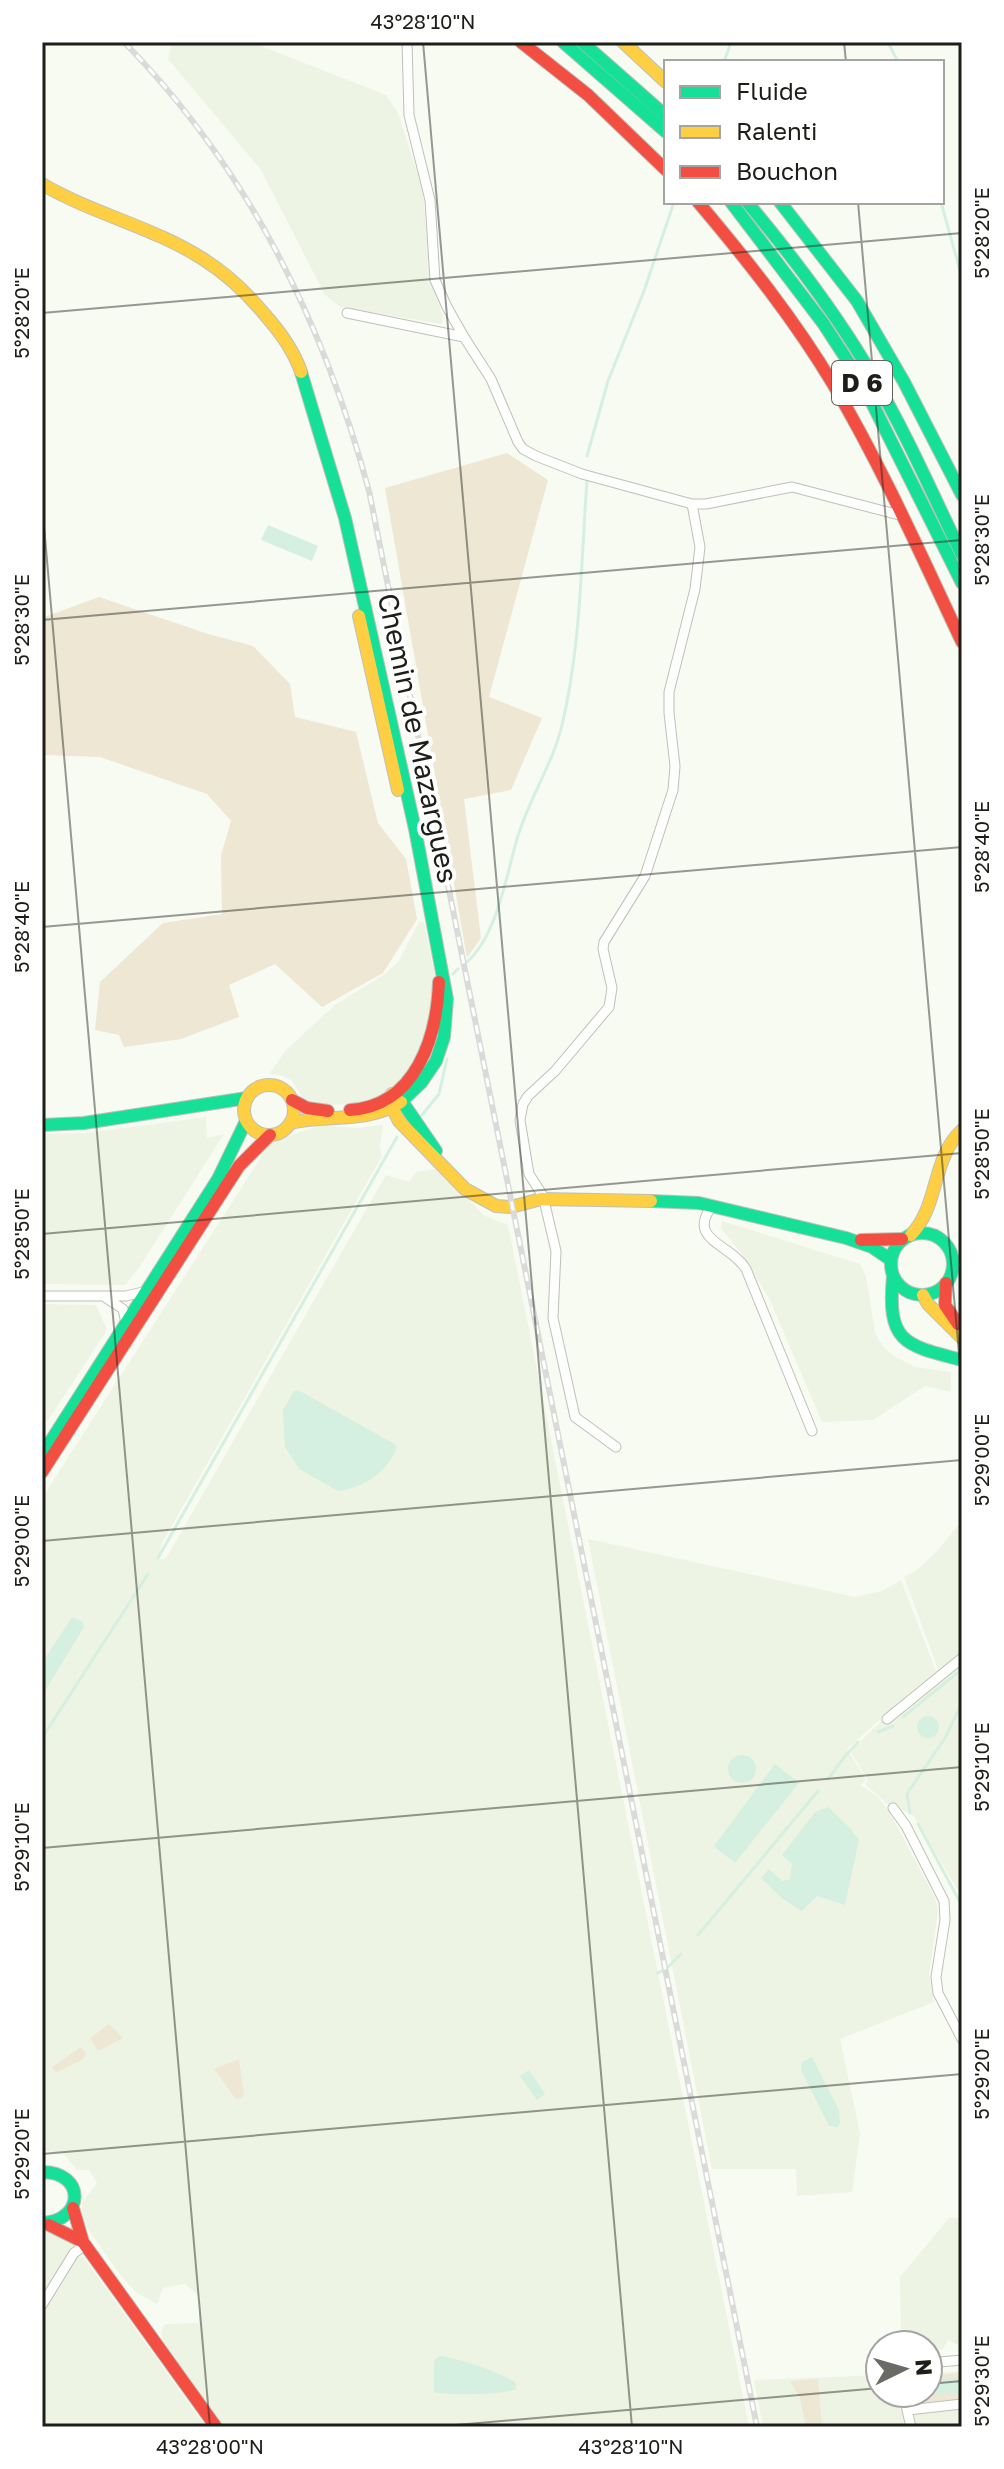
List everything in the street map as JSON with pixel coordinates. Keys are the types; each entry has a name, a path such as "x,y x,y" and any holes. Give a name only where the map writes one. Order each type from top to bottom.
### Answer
{"main road":[{"path":"521,42 588,95 664,168"},
{"path":"563,42 664,130"},
{"path":"582,42 664,114"},
{"path":"623,42 664,80"},
{"name":"Chemin de Mazargues","path":"42,184 73,202 203,259 248,294 283,336 298,363 319,425 376,700 438,950 439,1007 436,1030 424,1061 403,1086 396,1101"},
{"path":"700,204 810,346 856,423 962,642"},
{"name":"D 6","path":"733,204 823,323 862,383 962,583"},
{"name":"D 6","path":"749,204 837,318 873,377 962,555"},
{"path":"782,204 817,246 864,313 904,382 962,495"},
{"path":"42,1455 218,1179 236,1147 246,1110 256,1088 268,1085 281,1088 292,1100 307,1108 341,1111 396,1101"},
{"path":"246,1110 256,1132 270,1135 278,1133 290,1123 292,1100"},
{"path":"396,1101 454,1176 474,1196 496,1206 511,1207 544,1199 679,1201 846,1238 872,1247 891,1260"},
{"path":"290,1123 321,1117 366,1117 396,1101"},
{"path":"42,1125 84,1123 210,1105 246,1110"},
{"path":"962,1130 941,1154 931,1205 924,1222 906,1237 891,1260 893,1276 890,1295 897,1333 908,1345 962,1360"},
{"path":"42,1472 239,1166 270,1135"},
{"path":"931,1205 933,1221 947,1247 952,1269 953,1277 944,1295 945,1305 962,1328"},
{"path":"846,1238 874,1241 931,1234 962,1259"},
{"path":"893,1276 902,1288 918,1295 962,1338"},
{"path":"892,1317 904,1299 931,1294 953,1277"},
{"path":"43,2170 57,2172 70,2181 75,2198 73,2208 84,2244 216,2427"},
{"path":"44,2224 62,2221 73,2208"},
{"path":"44,2224 84,2244"}],"street":[{"path":"407,42 409,115 430,200 435,280 464,337 485,368 513,433 527,452 582,474 692,504 796,487 903,516"},
{"path":"347,313 464,337"},
{"path":"616,1447 575,1417 553,1318 557,1255 544,1199 529,1174 520,1120 528,1096 555,1071 609,1007 612,988 604,942 645,876 673,790 675,766 669,692 695,589 700,547 692,504"},
{"path":"712,1206 704,1218 704,1230 737,1257 746,1269 812,1431"},
{"path":"42,1296 103,1297 136,1295 147,1291"},
{"path":"103,1297 120,1306 126,1323"},
{"path":"887,1719 962,1658"},
{"path":"893,1808 906,1826 944,1901 945,1920 936,1977 938,1993 962,2039"},
{"path":"42,2305 74,2253 84,2244"},
{"path":"911,2427 908,2410 962,2404"}],"shaded area":[{"path":"172,42 251,42 386,95 398,113 423,191 430,279 443,316 442,324 340,307 325,295 261,170 168,59"},
{"path":"507,453 548,480 489,697 542,718 511,790 464,799 481,938 467,958 385,488"},
{"path":"268,525 318,546 312,561 261,540"},
{"path":"99,597 253,646 290,684 295,717 356,732 378,823 406,859 417,919 383,973 322,1007 275,964 229,985 239,1017 181,1039 124,1047 119,1035 95,1030 100,982 163,923 222,914 221,855 231,821 207,794 100,757 42,755 42,618"},
{"path":"419,922 424,922 435,977 430,1029 419,1060 401,1081 380,1096 355,1104 328,1105 304,1099 291,1080 269,1074 286,1050 335,1005 385,974 398,962"},
{"path":"206,1117 207,1138 224,1134 125,1285 42,1284 42,1134 86,1133"},
{"path":"321,1125 356,1128 383,1125 382,1156 162,1543 158,1559 168,1555 386,1175 409,1182 416,1172 438,1169 485,1216 508,1225 749,2427 224,2427 163,2341 161,2333 164,2325 199,2323 199,2296 185,2284 163,2288 157,2304 137,2293 82,2221 82,2203 97,2183 89,2170 77,2170 64,2154 42,2150 42,1498 267,1148 274,1141"},
{"path":"722,1221 860,1264 866,1276 875,1333 882,1345 892,1355 915,1367 951,1372 951,1392 925,1386 873,1420 822,1422 769,1298 721,1228"},
{"path":"42,1304 96,1305 107,1330 47,1422 42,1413"},
{"path":"298,1390 393,1443 397,1447 388,1464 365,1482 338,1491 299,1469 285,1447 283,1410 294,1391"},
{"path":"962,1521 962,1897 913,1815 886,1803 865,1784 868,1780 850,1751 929,1676 847,1749 866,1780 861,1785 878,1797 890,1813 935,1898 938,1911 929,1975 934,2002 840,2039 860,2133 852,2192 797,2196 796,2169 712,2169 588,1539 855,1597 882,1591 901,1580 936,1671 938,1669 904,1577 916,1571 937,1551"},
{"path":"72,1617 83,1622 84,1627 42,1696 42,1663"},
{"path":"928,1716 936,1719 939,1727 936,1735 928,1738 920,1735 917,1727 920,1719"},
{"path":"742,1755 752,1759 756,1769 752,1779 742,1783 732,1779 728,1769 732,1759"},
{"path":"775,1764 799,1783 735,1863 714,1846"},
{"path":"828,1807 859,1840 845,1905 817,1896 802,1911 784,1900 761,1878 769,1869 782,1881 790,1879 792,1864 782,1855 815,1812"},
{"path":"109,2024 123,2038 98,2051 90,2038"},
{"path":"81,2047 86,2053 83,2059 56,2073 52,2067"},
{"path":"812,2057 839,2110 840,2123 837,2127 829,2126 801,2070 802,2062"},
{"path":"239,2059 244,2095 240,2099 235,2098 214,2069"},
{"path":"529,2070 545,2094 537,2100 520,2076"},
{"path":"949,2218 962,2218 962,2347 948,2340 944,2347 944,2329 901,2329 900,2277"},
{"path":"42,2228 74,2244 206,2427 42,2427"},
{"path":"439,2356 499,2374 516,2383 516,2389 476,2394 434,2392 434,2361"},
{"path":"962,2371 962,2427 763,2427 754,2380 864,2376 864,2409 944,2409 944,2373"},
{"path":"962,2373 962,2401 944,2403 944,2375"},
{"path":"962,2378 962,2393 944,2394 944,2379"},
{"path":"818,2379 822,2427 806,2427 800,2398 790,2381"}],"waterway":[{"path":"725,60 731,42"},
{"path":"888,42 897,60"},
{"path":"587,456 608,381 644,291 673,204"},
{"path":"942,204 962,278"},
{"path":"467,962 486,937 493,921 517,839 562,725 577,634 587,481"},
{"path":"453,974 458,969"},
{"path":"422,1115 439,1094 447,1059"},
{"path":"158,1558 397,1137"},
{"path":"42,1738 148,1574"},
{"path":"903,1717 962,1669"},
{"path":"910,1813 907,1794 945,1738 962,1703"},
{"path":"878,1732 893,1726"},
{"path":"828,1779 858,1742"},
{"path":"698,1935 818,1791"},
{"path":"918,1824 962,1906"},
{"path":"668,1967 681,1954"},
{"path":"657,1973 662,1971"}],"railway":[{"path":"124,42 208,142 276,250 329,367 369,491 757,2427"}],"traffic: fast":[{"path":"563,42 664,130"},
{"path":"582,42 664,114"},
{"path":"733,204 823,323 862,383 962,583"},
{"path":"749,204 813,286 872,375 962,555"},
{"path":"782,204 857,301 904,382 962,495"},
{"path":"301,372 345,518 415,829 447,999 444,1037 436,1061 421,1083 401,1102"},
{"path":"399,1097 436,1151"},
{"path":"42,1125 84,1123 247,1098"},
{"path":"42,1455 218,1179 246,1121"},
{"path":"651,1201 699,1203 846,1238 872,1247 891,1260"},
{"path":"922,1233 934,1235 944,1242 951,1252 953,1264 951,1276 944,1286 934,1293 922,1295 910,1293 900,1286 893,1276 891,1264 893,1252 900,1242 910,1235 922,1233"},
{"path":"893,1276 893,1315 903,1337 925,1350 962,1360"},
{"path":"42,2172 67,2180 75,2197 66,2214 42,2223"}],"traffic: slow":[{"path":"623,42 664,80"},
{"path":"42,184 164,238 212,265 244,292 272,322 301,372"},
{"path":"359,616 398,790"},
{"path":"269,1085 287,1092 294,1110 287,1128 269,1135 251,1128 244,1110 251,1092 269,1085"},
{"path":"392,1094 392,1107 399,1121 465,1189 496,1206 511,1207 541,1199 651,1201"},
{"path":"290,1123 361,1116 401,1102"},
{"path":"911,1235 927,1210 945,1154 962,1130"},
{"path":"923,1295 962,1338"}],"traffic: jam":[{"path":"521,42 588,95 664,168"},
{"path":"700,204 769,290 833,384 885,479 962,642"},
{"path":"350,1110 373,1106 407,1082 418,1065 434,1025 439,982"},
{"path":"292,1100 307,1108 328,1111"},
{"path":"42,1472 239,1166 270,1135"},
{"path":"861,1240 902,1239"},
{"path":"946,1283 945,1305 958,1324"},
{"path":"73,2208 83,2242 216,2427"},
{"path":"49,2225 83,2242"}]}
